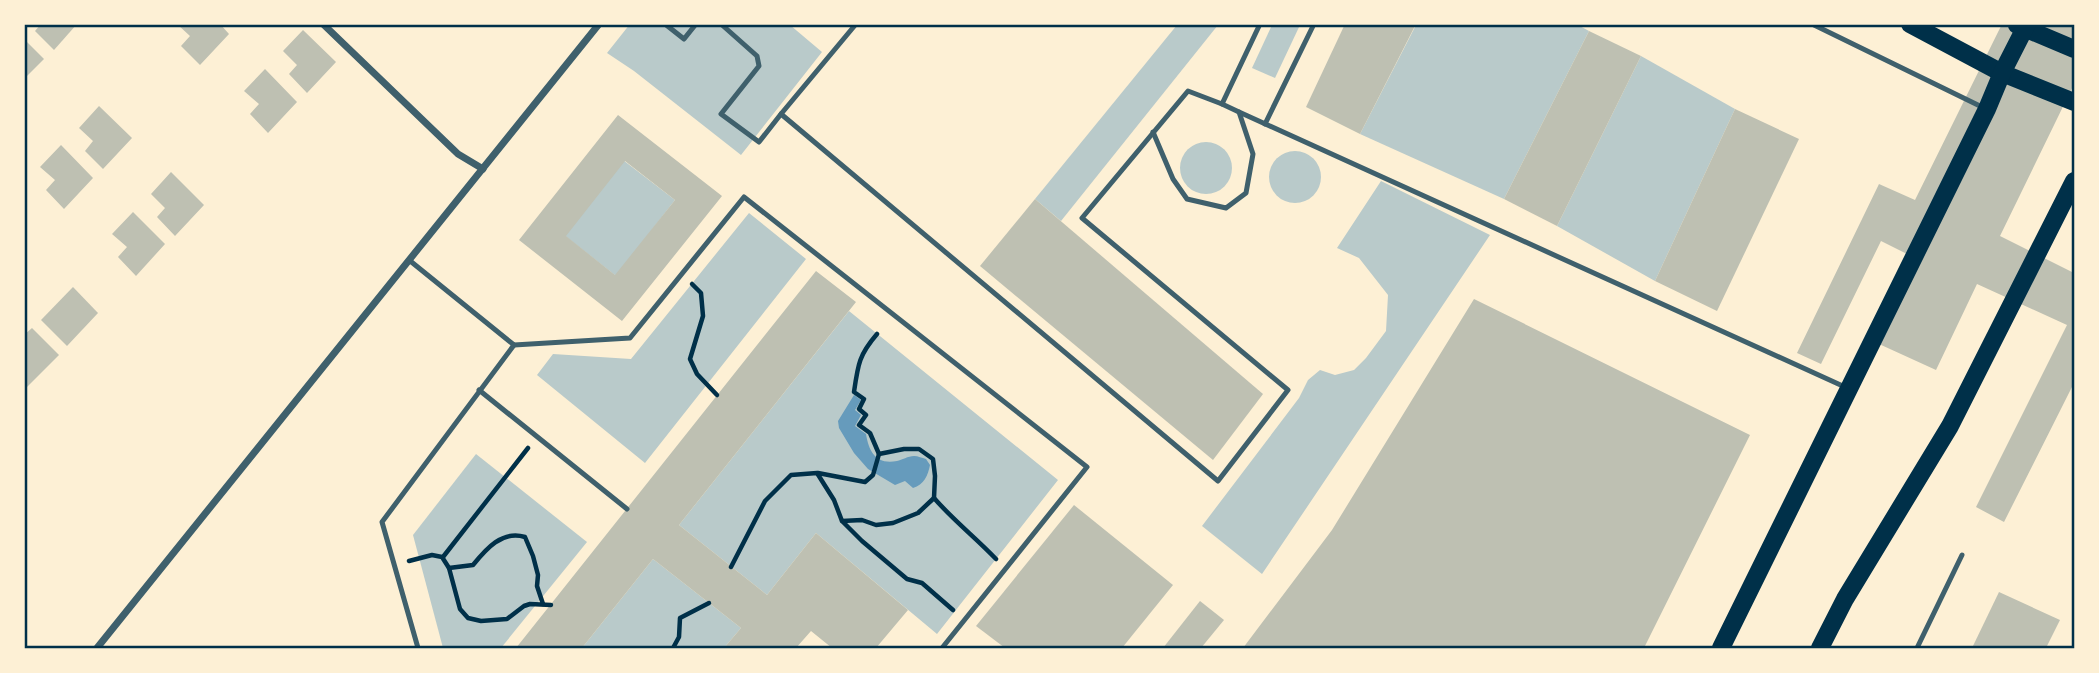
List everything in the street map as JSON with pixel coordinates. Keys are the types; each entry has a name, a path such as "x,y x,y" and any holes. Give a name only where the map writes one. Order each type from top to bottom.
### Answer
{"main road":[{"path":"1910,24 2002,73 2074,102"},
{"path":"1721,649 1987,109 2023,26 2074,49"},
{"path":"1820,649 1845,599 1950,426 2074,181"}],"street":[{"path":"323,24 458,154 483,169"},
{"path":"97,649 600,24"}],"lane":[{"path":"665,24 684,39 696,24"},
{"path":"721,24 757,56 759,66 721,114 759,142 856,24"},
{"path":"1222,104 1260,24"},
{"path":"1265,124 1314,24"},
{"path":"1812,24 1987,109"},
{"path":"782,114 1218,481 1288,390 1082,218 1188,91 1222,104 1849,389"},
{"path":"1153,132 1173,180 1187,199 1226,208 1246,193 1251,174 1253,154 1239,112"},
{"path":"409,260 514,345 630,338 744,197 1087,467 942,649"},
{"path":"418,649 382,522 514,345"},
{"path":"480,390 627,509"},
{"path":"1917,649 1962,555"}],"path":[{"path":"682,273 701,293 703,316 690,359 697,374 717,395"},
{"path":"731,567 765,501 791,475 817,473 865,482 873,475 879,455 870,433 859,425 866,415 859,409 864,399 854,392 863,350 877,334"},
{"path":"442,557 537,436"},
{"path":"879,455 904,449 919,449 933,459 934,498 996,559"},
{"path":"817,473 834,500 842,521 862,541 907,579 922,583 965,620"},
{"path":"842,521 862,520 876,525 893,523 918,513 934,498"},
{"path":"449,568 472,565 499,539 516,534 525,537 533,556 538,575 537,586 543,604"},
{"path":"394,565 432,555 442,557 449,568 460,609 468,618 481,621 507,619 530,604 551,605"},
{"path":"673,649 679,638 680,618 709,603"}],"shaded area":[{"path":"630,24 790,25 822,52 741,155 607,53"},
{"path":"1576,24 1589,31 1504,199 1360,134 1416,25"},
{"path":"1177,25 1218,25 1061,221 1035,199"},
{"path":"1272,25 1300,25 1275,78 1252,68"},
{"path":"1641,56 1735,109 1655,281 1557,226"},
{"path":"1206,142 1216,144 1224,150 1230,158 1230,178 1224,186 1216,192 1206,194 1196,192 1188,186 1182,178 1180,168 1182,158 1188,150 1196,144"},
{"path":"1295,151 1305,153 1313,159 1319,167 1319,187 1313,195 1305,201 1295,203 1285,201 1277,195 1271,187 1269,177 1271,167 1277,159 1285,153"},
{"path":"623,160 675,200 616,276 564,235"},
{"path":"1381,181 1490,235 1262,574 1202,526 1299,398 1308,380 1320,370 1335,375 1354,370 1386,331 1388,295 1359,258 1337,248"},
{"path":"749,213 806,259 645,463 537,375 553,354 631,359"},
{"path":"849,311 1058,480 937,634 816,533 767,595 679,525"},
{"path":"476,454 587,542 501,648 443,648 413,535"},
{"path":"653,559 741,628 724,648 582,648"}],"water":[{"path":"854,395 861,400 855,410 861,415 855,426 866,434 875,456 890,462 914,456 926,459 930,465 920,485 913,488 905,481 895,485 868,469 854,453 839,428 838,421"}],"building":[{"path":"41,24 77,24 54,50 35,31"},
{"path":"177,24 220,24 229,34 200,65 181,46 190,36"},
{"path":"1345,24 1416,24 1360,134 1306,107"},
{"path":"2002,24 2074,24 2074,84 2000,236 2074,273 2074,383 2004,522 1976,507 2067,325 1977,284 1936,370 1879,344 1919,260 1881,241 1821,364 1797,353 1879,184 1915,200"},
{"path":"303,30 336,62 307,93 289,74 297,65 283,51"},
{"path":"1589,31 1641,56 1557,226 1504,199"},
{"path":"24,39 44,59 24,79"},
{"path":"265,69 297,102 268,133 250,114 259,104 244,91"},
{"path":"99,106 132,138 103,169 85,151 93,141 79,128"},
{"path":"1735,109 1799,139 1717,311 1655,281"},
{"path":"618,115 722,196 622,321 519,240","holes":["625,161 675,200 615,275 566,236"]},
{"path":"61,145 93,178 64,209 46,190 55,180 40,167"},
{"path":"171,172 204,205 175,236 157,217 165,208 151,194"},
{"path":"1035,199 1263,394 1213,460 980,266"},
{"path":"133,212 165,244 136,276 118,257 127,247 112,234"},
{"path":"816,271 856,302 679,525 767,595 816,533 908,610 876,648 832,648 811,631 796,648 724,648 741,628 653,559 582,648 516,648"},
{"path":"73,287 98,313 67,346 41,320"},
{"path":"1474,299 1750,435 1644,648 1243,648 1332,530"},
{"path":"32,328 59,355 24,390 24,335"},
{"path":"1074,505 1173,585 1122,648 1005,648 976,626"},
{"path":"1999,592 2060,620 2046,648 1972,648"},
{"path":"1200,601 1224,620 1201,648 1163,648"}]}
